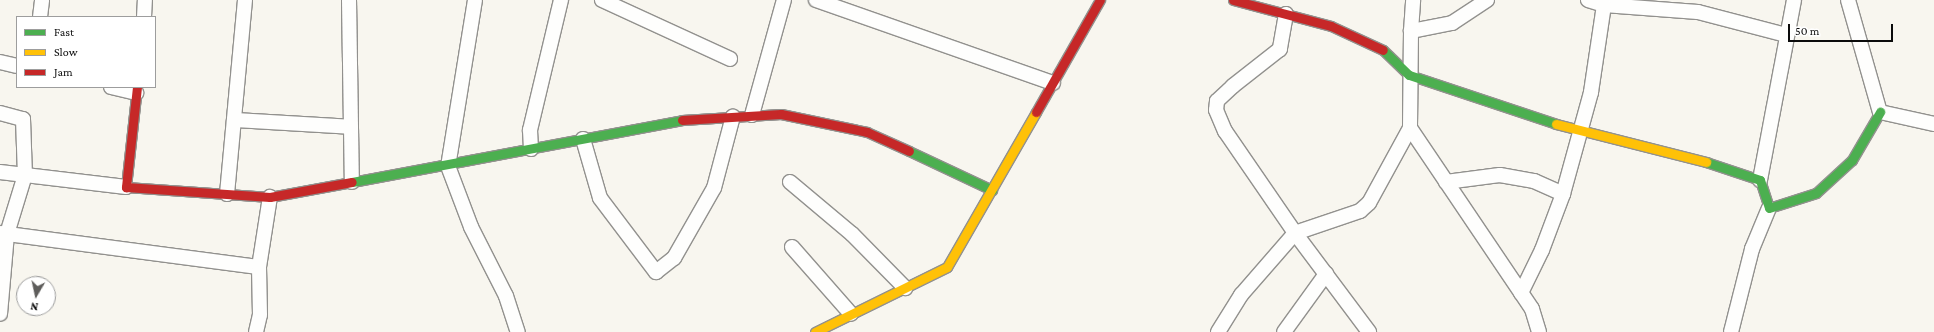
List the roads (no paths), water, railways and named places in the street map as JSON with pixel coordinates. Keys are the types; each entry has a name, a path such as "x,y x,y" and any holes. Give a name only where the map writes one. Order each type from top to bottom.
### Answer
{"street":[{"path":"40,16 42,0"},
{"path":"144,16 145,0"},
{"path":"227,194 245,0"},
{"path":"349,0 352,182"},
{"path":"475,0 448,166 472,228 506,296 518,332"},
{"path":"532,149 530,130 561,0"},
{"path":"602,0 730,59"},
{"path":"752,115 784,0"},
{"path":"816,0 1053,83"},
{"path":"815,332 947,267 1100,0"},
{"path":"1233,0 1331,26 1384,50 1409,75 1480,96 1579,133 1681,154 1760,180"},
{"path":"1218,332 1241,295 1295,233 1360,211 1369,203 1410,128 1409,75 1413,0"},
{"path":"1411,31 1452,23 1487,0"},
{"path":"1588,0 1604,5 1698,12 1786,35"},
{"path":"1732,332 1752,249 1769,208 1760,180 1786,35 1794,0"},
{"path":"1769,208 1816,193 1852,160 1880,112 1848,0"},
{"path":"1521,293 1542,250 1563,194 1591,92 1604,5"},
{"path":"1286,14 1280,48 1217,101 1216,110 1225,131 1295,233 1369,332"},
{"path":"0,62 16,66"},
{"path":"120,88 137,90 126,187"},
{"path":"1880,112 1934,124"},
{"path":"0,113 23,119 25,176 4,233 0,314"},
{"path":"0,172 126,187 270,197 448,166 693,118 781,114 867,132 992,190"},
{"path":"583,139 600,198 656,272 674,258 714,188 733,116"},
{"path":"234,120 351,127"},
{"path":"1410,128 1532,309 1539,332"},
{"path":"1446,182 1500,176 1534,181 1563,194"},
{"path":"790,182 852,234 905,288"},
{"path":"256,332 260,315 259,267 270,197"},
{"path":"4,233 259,267"},
{"path":"792,248 851,314"},
{"path":"1284,332 1326,274"}]}
